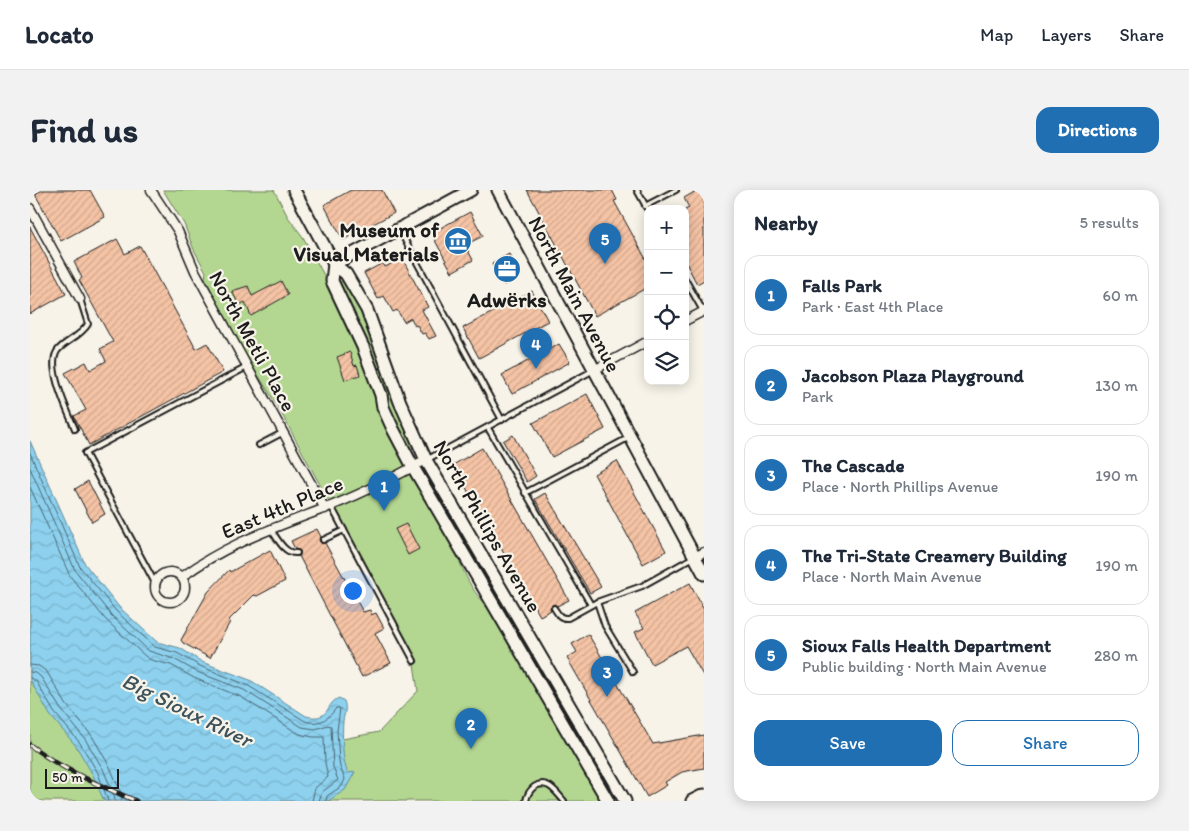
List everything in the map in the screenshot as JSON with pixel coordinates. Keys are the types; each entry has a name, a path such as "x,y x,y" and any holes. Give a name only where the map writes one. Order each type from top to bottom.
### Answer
{"street":[{"name":"North Metli Place","path":"151,190 178,231 195,271 282,432 328,507"},
{"name":"North Phillips Avenue","path":"294,190 334,264 346,274 367,310 400,402 426,460 625,801"},
{"path":"334,264 471,190"},
{"name":"North Main Avenue","path":"498,190 630,437 700,554 704,574"},
{"path":"30,208 80,299"},
{"name":"North Phillips Avenue","path":"334,264 332,281 363,347 392,429 608,801"},
{"path":"689,319 704,311"},
{"path":"594,370 644,343"},
{"name":"East 4th Place","path":"182,577 202,561 270,528 328,507 426,460"},
{"path":"174,572 182,577 185,586 184,592 178,600 168,602 159,597 154,588 155,583 160,574 174,572"},
{"path":"692,801 704,794"}],"lane":[{"path":"637,190 645,205"},
{"path":"652,205 676,190"},
{"path":"399,229 502,420"},
{"path":"689,285 704,311"},
{"path":"75,429 56,379 54,360 57,351 85,330 88,324 80,299"},
{"path":"155,583 85,452 247,367"},
{"path":"426,460 594,370"},
{"path":"488,428 591,606"},
{"path":"259,445 282,432"},
{"path":"525,493 630,437"},
{"path":"328,507 344,530 414,661"},
{"path":"270,528 286,550 291,554 297,553"},
{"path":"323,540 344,530"},
{"path":"554,608 563,619 568,618 597,602 642,586 700,554"},
{"path":"597,602 606,626 633,672"},
{"path":"526,801 527,794 534,787 542,784 547,784 555,790 564,801"}],"green space":[{"path":"163,190 274,190 288,217 303,237 330,286 467,578 495,617 603,801 30,801 30,539 99,619 327,742 379,732 418,691 413,657 278,407 245,354 205,278 206,272 194,250 184,224"},
{"path":"342,281 346,283 366,323 414,445 412,450 409,450 390,409 363,334 339,283"},
{"path":"433,480 526,638 520,642 427,482"},
{"path":"533,651 609,783 583,751 527,654"}],"water":[{"name":"Big Sioux River","path":"30,441 85,564 119,607 157,642 180,648 202,662 250,680 306,716 320,716 327,711 335,700 339,698 344,701 343,741 345,762 348,773 355,772 345,790 328,801 104,801 93,775 76,746 50,715 30,680"}],"building":[{"path":"43,190 90,190 105,217 61,241 35,194"},
{"path":"351,190 382,190 394,213 343,240 324,205"},
{"path":"527,190 612,190 617,200 614,201 644,256 644,289 595,316"},
{"path":"698,190 704,190 704,280 697,284 689,269 689,205 684,198"},
{"path":"470,212 483,236 465,245 473,260 452,272 431,233"},
{"path":"30,227 66,294 30,314"},
{"path":"117,239 125,254 140,246 196,349 207,343 223,372 89,445 74,416 86,410 65,373 86,362 90,370 106,361 100,349 113,342 79,280 82,278 74,262"},
{"path":"509,254 521,275 504,285 492,264"},
{"path":"402,258 428,307 422,310 436,336 429,339 425,333 422,334 417,325 415,326 411,318 404,322 397,310 393,312 384,296 378,299 364,273 383,263 385,267"},
{"path":"281,281 288,295 251,316 245,302 239,305 232,291 248,286 252,296"},
{"path":"532,291 548,321 479,358 463,328"},
{"path":"559,344 570,362 512,394 502,375"},
{"path":"350,352 354,366 357,365 360,375 345,380 337,357"},
{"path":"587,394 605,429 552,457 533,423"},
{"path":"513,435 536,476 527,482 503,441"},
{"path":"482,448 569,600 557,606 552,605 550,607 551,610 540,616 453,465"},
{"path":"617,461 666,551 643,564 594,474"},
{"path":"88,481 105,514 92,522 75,489"},
{"path":"545,493 601,587 590,593 535,499"},
{"path":"406,524 419,549 408,555 395,529"},
{"path":"317,529 321,537 319,539 320,542 325,543 363,612 370,610 371,615 376,613 384,628 375,633 391,663 362,677 299,556 300,551 295,549 291,541"},
{"path":"270,550 285,581 257,596 254,595 229,620 230,622 210,658 183,643 181,640 208,592 229,570 230,572"},
{"path":"690,583 704,610 704,677 686,646 652,664 635,632 644,628 635,613"},
{"path":"588,634 653,744 704,735 704,768 682,772 665,782 667,785 647,797 567,658 577,652 572,644"}],"railway":[{"path":"30,745 68,769 136,801"}],"place":[{"name":"Museum of Visual Materials","path":"458,241"},
{"name":"Sioux Falls Health Department","path":"605,264"},
{"name":"Adwёrks","path":"507,269"},
{"name":"The Tri-State Creamery Building","path":"536,369"},
{"name":"Falls Park","path":"384,511"},
{"name":"The Cascade","path":"607,697"},
{"name":"Jacobson Plaza Playground","path":"471,749"}]}
